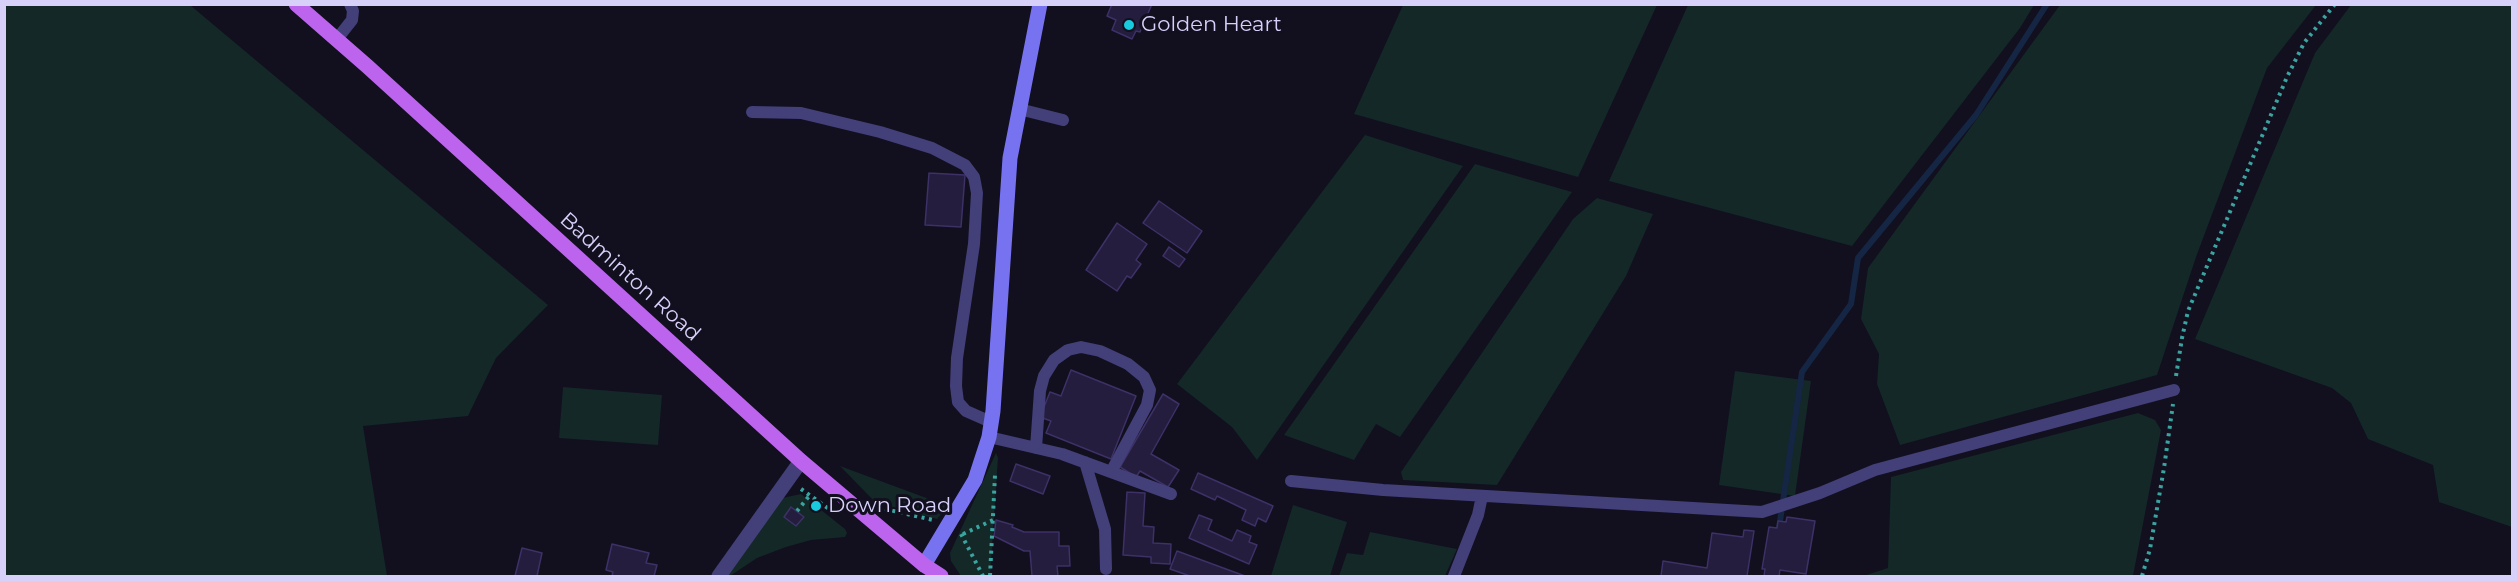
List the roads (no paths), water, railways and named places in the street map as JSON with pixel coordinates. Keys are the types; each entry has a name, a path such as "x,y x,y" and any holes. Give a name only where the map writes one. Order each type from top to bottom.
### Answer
{"main road":[{"name":"Badminton Road","path":"296,4 338,39 801,461 924,565 941,576"}],"street":[{"path":"924,565 975,480 990,430 1010,158 1040,4"},
{"path":"720,576 801,461"}],"lane":[{"path":"338,39 352,20 353,11 350,4"},
{"path":"1019,109 1063,120"},
{"path":"752,112 801,113 880,132 932,148 965,165 974,177 977,193 974,244 957,358 958,402 990,430 1171,494"},
{"path":"1036,448 1040,391 1044,376 1054,360 1068,350 1081,347 1100,351 1128,364 1144,377 1150,390 1147,405 1111,472"},
{"path":"1291,481 1383,490 1762,512 1820,493 1875,470 2174,390"},
{"path":"1085,462 1105,529 1106,569"},
{"path":"1454,576 1478,514 1482,496"}],"waterway":[{"path":"1779,528 1802,372 1851,304 1858,258 1976,115 2047,4"}],"place":[{"name":"Golden Heart","path":"1129,25"},
{"name":"Down Road","path":"816,506"}]}
